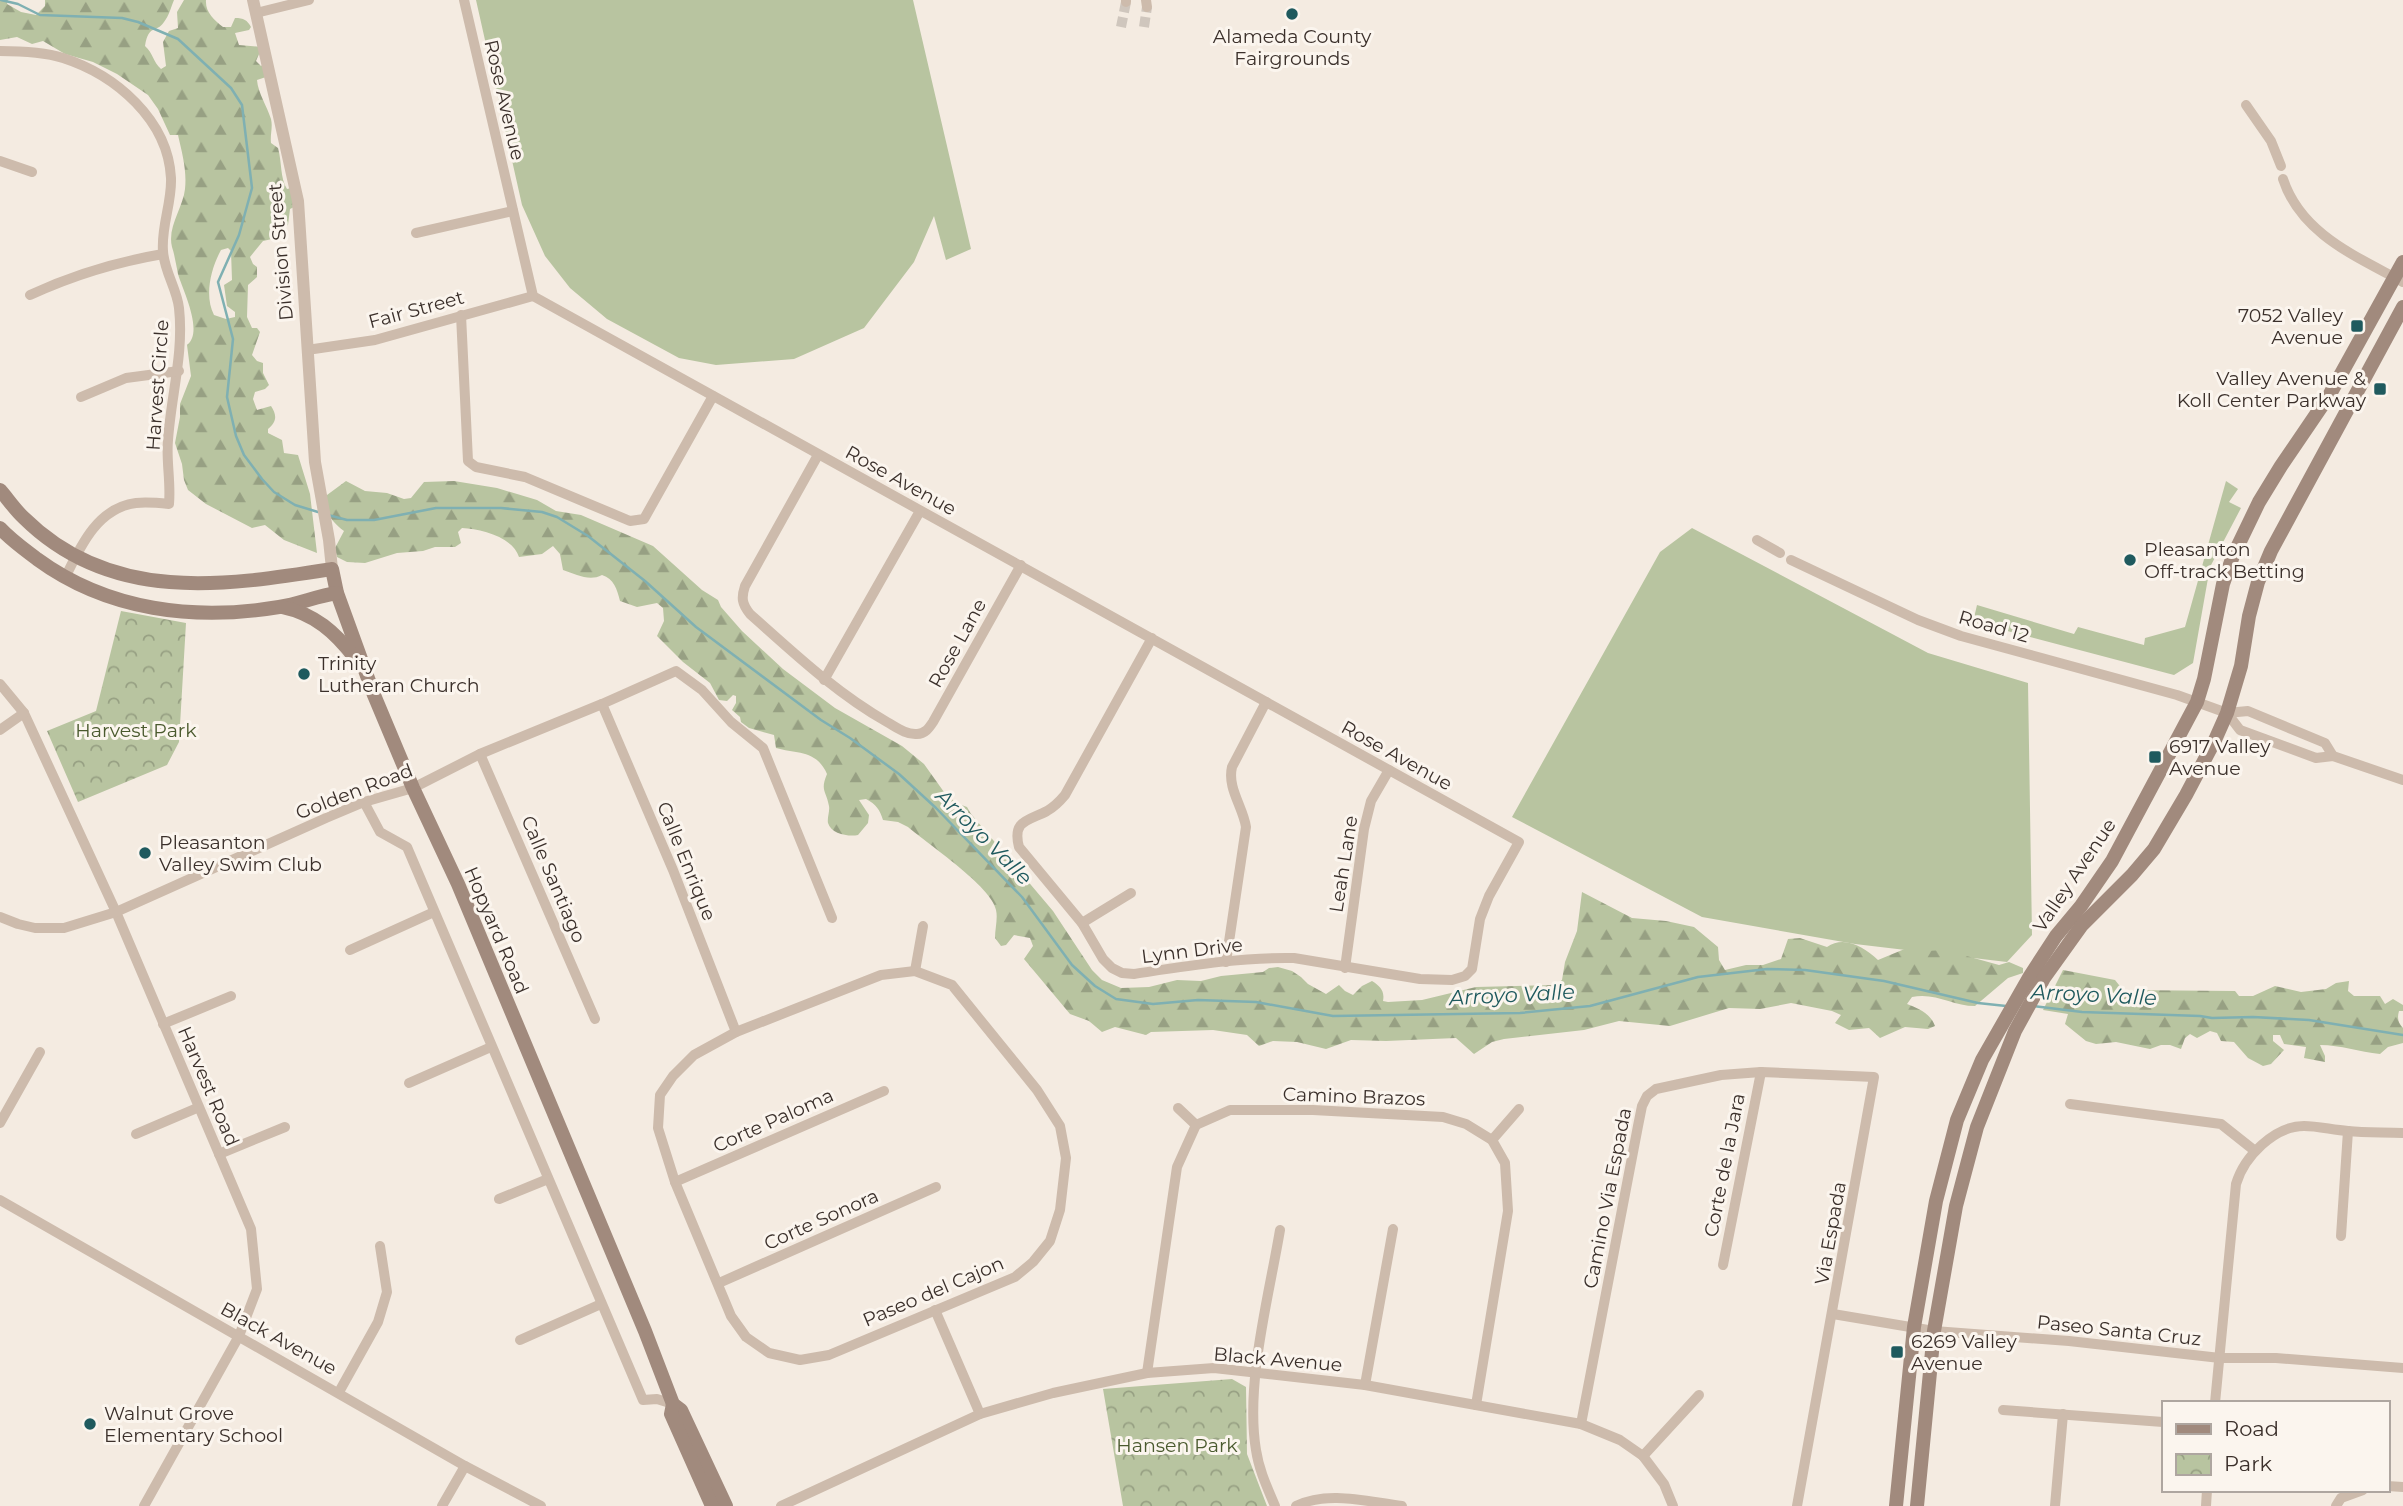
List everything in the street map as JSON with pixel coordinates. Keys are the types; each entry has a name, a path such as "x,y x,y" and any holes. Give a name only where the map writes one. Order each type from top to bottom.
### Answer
{"main road":[{"name":"Valley Avenue","path":"1917,1506 1934,1331 1956,1206 1977,1126 2056,936 2112,861 2197,702 2222,584 2259,502 2330,394 2399,279 2403,262"},
{"name":"Valley Avenue","path":"1896,1506 1914,1327 1936,1201 1957,1120 1982,1060 1998,1031 2037,977 2154,849 2186,795 2227,713 2241,666 2252,604 2271,551 2403,306"},
{"path":"0,490 24,518 75,557 135,579 244,583 332,569"},
{"path":"0,528 10,539 65,578 125,603 173,612 209,614 281,607 337,593"},
{"name":"Hopyard Road","path":"332,569 337,593 364,668 413,788 458,884 673,1404 681,1410 726,1506"},
{"path":"281,607 313,617 329,628 364,668"},
{"name":"Hopyard Road","path":"673,1404 671,1414 712,1506"}],"street":[{"path":"255,6 309,0"},
{"name":"Rose Avenue","path":"464,0 533,296 1518,842 1480,919 1472,969 1465,976"},
{"name":"Division Street","path":"255,6 298,201 315,462"},
{"name":"Harvest Circle","path":"0,51 24,51 62,58 117,85 159,132 166,150 171,177 163,254 179,306 179,371 168,441 171,485 169,504 134,503 113,511 101,519 75,557"},
{"path":"2246,105 2271,141 2281,166"},
{"path":"0,161 32,172"},
{"path":"2283,179 2300,214 2319,233 2399,279"},
{"path":"416,233 513,211"},
{"path":"30,295 84,272 118,262 163,254"},
{"name":"Fair Street","path":"307,350 375,340 533,296"},
{"path":"461,315 468,461 477,467 526,477 630,521 644,519 713,396"},
{"path":"81,397 126,378 179,371"},
{"path":"818,454 742,596 743,605 750,614 824,680 920,511"},
{"name":"Hopyard Road","path":"315,462 332,569"},
{"path":"1757,540 1780,553"},
{"path":"65,578 75,557"},
{"name":"Road 12","path":"1791,560 1918,620 1961,636 2197,702 2227,713"},
{"name":"Rose Lane","path":"824,680 871,713 908,733 920,735 928,730 933,722 1021,565"},
{"name":"Lynn Drive","path":"1152,638 1065,795 1050,810 1027,819 1019,826 1016,837 1019,847 1082,923 1112,968 1134,974 1226,962 1294,958 1420,979 1452,980 1465,976"},
{"name":"Golden Road","path":"0,916 36,928 64,928 116,912 364,802 413,788 480,754 676,671 702,690 731,722 763,748 832,919"},
{"name":"Harvest Road","path":"0,684 24,713 116,912 197,1108 251,1229 257,1289 239,1336 144,1506"},
{"path":"1226,962 1246,827 1230,775 1266,702"},
{"name":"Calle Enrique","path":"602,704 673,870 736,1032"},
{"path":"2227,713 2248,711 2325,743 2333,756"},
{"path":"0,730 24,713"},
{"path":"2227,713 2240,730 2316,758 2333,756 2403,780"},
{"name":"Calle Santiago","path":"480,754 595,1019"},
{"name":"Leah Lane","path":"1345,968 1364,829 1371,801 1389,770"},
{"path":"364,802 380,832 407,847 643,1401 657,1399 673,1404"},
{"path":"1082,923 1131,893"},
{"path":"350,950 434,912"},
{"path":"915,971 923,926"},
{"name":"Paseo del Cajon","path":"915,971 952,985 1037,1090 1060,1126 1066,1158 1060,1210 1050,1241 1034,1262 1015,1277 829,1355 800,1360 769,1353 746,1337 731,1316 675,1182 658,1128 660,1095 673,1076 694,1055 736,1032 881,975 915,971"},
{"path":"163,1024 231,996"},
{"path":"409,1083 491,1047"},
{"path":"0,1123 40,1052"},
{"name":"Corte de la Jara","path":"1723,1265 1760,1072"},
{"name":"Via Espada","path":"1760,1072 1874,1077 1797,1506"},
{"name":"Camino Via Espada","path":"1581,1424 1637,1126 1647,1096 1656,1089 1721,1075 1760,1072"},
{"name":"Corte Paloma","path":"675,1182 884,1091"},
{"path":"2070,1104 2221,1124 2255,1151"},
{"path":"136,1134 197,1108"},
{"path":"1147,1373 1177,1167 1196,1125 1178,1108"},
{"name":"Camino Brazos","path":"1196,1125 1230,1110 1339,1111 1443,1117 1466,1124 1492,1140"},
{"path":"1476,1405 1508,1211 1505,1163 1492,1140 1519,1110"},
{"path":"2215,1401 2236,1184 2240,1171 2255,1151 2288,1128 2303,1126 2403,1133"},
{"path":"219,1154 285,1127"},
{"path":"2341,1236 2348,1131"},
{"path":"499,1199 548,1179"},
{"name":"Corte Sonora","path":"719,1283 936,1187"},
{"name":"Black Avenue","path":"0,1200 465,1466 541,1506"},
{"path":"1365,1385 1393,1229"},
{"path":"1275,1506 1261,1476 1255,1449 1252,1413 1256,1371 1280,1230"},
{"path":"339,1392 378,1322 387,1292 380,1245"},
{"path":"520,1340 601,1304"},
{"path":"935,1310 980,1414"},
{"name":"Paseo Santa Cruz","path":"1833,1314 1934,1331 2069,1341 2220,1358 2276,1358 2403,1368"},
{"name":"Black Avenue","path":"781,1506 980,1414 1053,1393 1147,1373 1214,1368 1365,1385 1581,1424 1620,1440 1643,1456 1664,1483 1673,1506"},
{"path":"1643,1456 1699,1395"},
{"path":"2003,1409 2162,1422"},
{"path":"2055,1506 2063,1414"},
{"path":"442,1506 465,1466"},
{"path":"2336,1506 2341,1498 2358,1492"},
{"path":"1296,1506 1329,1497 1402,1506"}],"green space":[{"path":"0,0 8,0 7,4 21,12 36,15 45,6 45,0 174,0 166,20 151,31 145,46 161,69 166,66 163,42 169,31 178,28 177,12 184,0 206,0 213,19 223,27 231,27 235,18 243,19 250,25 249,30 235,33 239,45 262,47 256,61 261,66 267,62 269,76 257,80 271,119 271,143 278,148 287,189 295,187 294,207 290,209 288,225 279,229 272,239 263,241 250,257 257,267 257,277 248,285 247,317 252,328 257,328 260,332 252,355 263,363 263,373 269,385 255,392 253,399 257,410 271,406 273,409 275,418 268,433 282,440 284,453 298,455 310,494 317,553 284,540 265,525 252,528 206,504 188,490 184,480 175,443 180,404 191,376 187,345 192,339 193,321 178,274 171,240 185,189 185,168 178,135 170,135 148,95 117,74 93,62 65,54 43,41 32,44 17,37 0,40","holes":["228,248 231,251 232,280 224,285 227,306 235,312 235,317 226,319 214,315 209,291 214,265 221,250"]},
{"path":"476,0 913,0 971,249 946,260 934,216 914,262 864,328 794,359 716,365 679,358 607,319 570,288 545,256 522,205"},
{"path":"346,481 365,491 387,493 404,499 411,498 424,482 454,481 497,488 537,500 556,511 581,515 653,546 702,590 718,600 742,631 783,669 835,708 902,746 924,764 944,792 956,803 967,807 1053,911 1092,970 1102,980 1121,988 1149,987 1177,980 1201,981 1263,972 1278,967 1292,971 1326,994 1339,985 1353,995 1372,981 1381,989 1383,1001 1388,1002 1422,1000 1476,987 1556,985 1562,980 1565,962 1577,931 1582,892 1632,918 1694,927 1718,947 1719,960 1725,970 1746,965 1763,965 1781,959 1788,939 1800,938 1827,947 1847,942 1867,951 1878,960 1907,948 1945,950 1999,965 2009,962 2023,968 2023,973 2008,978 1975,1006 1928,996 1912,997 1907,1004 1927,1015 1935,1026 1928,1029 1905,1027 1880,1038 1869,1028 1849,1030 1835,1023 1841,1015 1832,1011 1791,1003 1760,1009 1729,1008 1670,1026 1619,1021 1584,1030 1504,1039 1492,1042 1474,1054 1456,1038 1351,1040 1326,1049 1297,1042 1273,1041 1259,1046 1247,1035 1213,1030 1151,1032 1146,1035 1115,1027 1102,1032 1089,1021 1070,1014 1024,959 1033,946 1030,938 1014,935 1006,945 1001,946 995,938 997,913 992,901 972,878 908,827 898,822 883,820 877,808 866,799 859,800 869,815 868,823 858,835 845,835 833,830 828,823 829,806 824,787 827,774 822,766 811,756 776,748 774,735 749,728 741,722 740,717 732,710 736,696 733,695 727,701 719,700 710,683 683,662 657,636 664,621 663,608 657,603 637,607 620,601 614,585 602,575 587,578 563,570 560,554 553,546 542,554 519,557 516,550 503,539 470,529 462,528 458,532 461,543 455,547 397,553 365,563 347,562 337,557 335,548 344,531 329,515 326,506 327,495"},
{"path":"2226,481 2238,489 2229,502 2241,508 2210,567 2193,663 2174,675 1973,622 1977,605 2074,634 2078,627 2144,645 2145,638 2185,627"},
{"path":"1692,528 1928,653 2028,683 2032,935 2007,962 1855,944 1702,917 1512,817 1660,552"},
{"name":"Harvest Park","path":"121,611 186,623 179,742 167,765 78,802 47,731 96,711"},
{"path":"2063,970 2115,980 2123,990 2235,991 2239,996 2253,996 2275,986 2301,992 2326,989 2336,983 2349,981 2348,991 2354,996 2380,996 2385,1004 2393,999 2403,1005 2403,1011 2399,1011 2398,1018 2403,1028 2403,1043 2388,1047 2380,1054 2320,1045 2325,1062 2304,1058 2306,1047 2284,1044 2280,1035 2273,1035 2273,1041 2284,1050 2271,1064 2263,1066 2248,1058 2234,1042 2221,1041 2217,1033 2210,1031 2197,1038 2190,1034 2185,1038 2181,1049 2170,1045 2150,1049 2116,1042 2096,1044 2086,1041 2065,1024 2068,1014 2043,1010"},
{"name":"Hansen Park","path":"1232,1379 1246,1387 1247,1454 1267,1506 1123,1506 1103,1389"}],"waterway":[{"name":"Arroyo Valle","path":"1,0 18,4 40,15 122,18 178,39 231,88 242,105 252,188 239,235 218,282 233,339 227,397 236,436 244,455 262,479 274,492 295,505 318,512"},
{"name":"Arroyo Valle","path":"328,515 347,520 374,520 436,508 501,508 542,512 557,517 588,536 645,581 696,627 899,774 936,808 1022,897 1072,965 1095,986 1116,999 1153,1004 1198,1000 1256,1002 1333,1016 1520,1013 1590,1006 1698,977 1767,969 1805,970 1884,981 1978,1003 2006,1006"},
{"name":"Arroyo Valle","path":"2033,1006 2082,1012 2309,1020 2403,1035"}],"tunnel":[{"path":"1121,27 1126,2"},
{"path":"1144,27 1147,7"}],"place":[{"name":"Alameda County Fairgrounds","path":"1292,14"},
{"name":"7052 Valley Avenue","path":"2357,326"},
{"name":"Valley Avenue & Koll Center Parkway","path":"2380,389"},
{"name":"Pleasanton Off-track Betting","path":"2130,560"},
{"name":"Trinity Lutheran Church","path":"304,674"},
{"name":"6917 Valley Avenue","path":"2155,757"},
{"name":"Pleasanton Valley Swim Club","path":"145,853"},
{"name":"6269 Valley Avenue","path":"1897,1352"},
{"name":"Walnut Grove Elementary School","path":"90,1424"}]}
